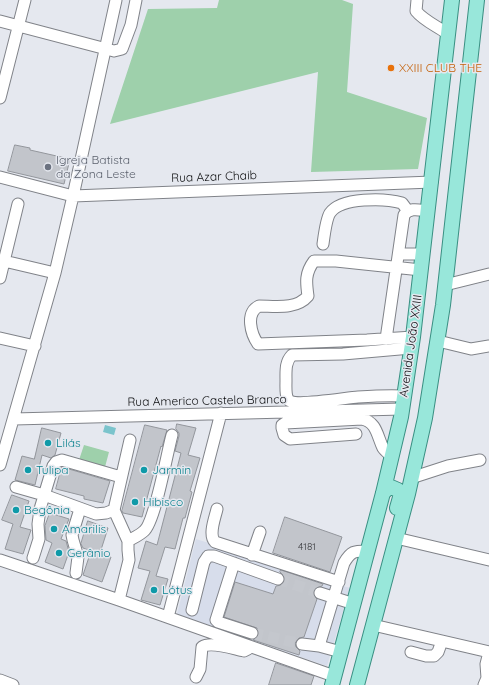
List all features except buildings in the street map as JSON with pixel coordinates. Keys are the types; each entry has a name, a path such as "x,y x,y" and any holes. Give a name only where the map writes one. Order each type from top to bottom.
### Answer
{"main road":[{"name":"Avenida João XXIII","path":"333,680 383,493 402,407 412,342 432,182 452,0"},
{"name":"Avenida João XXIII","path":"357,685 396,538 425,418 438,341 445,285 477,0"},
{"path":"443,78 453,76 458,80 464,107"},
{"path":"402,407 400,459 402,462 406,463 416,457"},
{"path":"383,493 391,487 398,490 401,494 395,522 396,538"}],"street":[{"path":"0,98 25,0"},
{"path":"0,465 4,434 14,419 55,273 116,0"},
{"path":"0,21 114,51 122,49 131,25 136,0"},
{"path":"417,0 416,11 422,19 434,24 448,34"},
{"name":"Rua Azar Chaib","path":"0,177 73,196 432,182"},
{"path":"323,244 329,214 337,206 361,200 395,201 402,203 408,211"},
{"path":"0,278 18,204"},
{"path":"386,339 404,215 408,211 416,209 428,211"},
{"path":"399,254 423,254"},
{"path":"412,342 386,339 258,344 254,338 251,326 251,315 254,309 259,306 292,306 304,301 308,296 308,268 314,260 396,266 421,270"},
{"path":"4,261 55,273"},
{"path":"445,285 489,274"},
{"path":"0,338 35,346"},
{"path":"438,341 471,349 489,346"},
{"path":"402,407 359,397 319,402 289,401 287,399 286,383 288,360 292,355 343,354 412,342"},
{"name":"Rua Americo Castelo Branco","path":"14,419 402,407"},
{"path":"168,617 221,413"},
{"path":"356,434 290,438 284,435 282,425 285,423 327,420 368,420 374,427 382,446 392,457"},
{"path":"128,540 144,531 150,523 155,509 172,435"},
{"path":"119,600 128,560 128,540 114,510 130,440"},
{"path":"33,558 39,539 38,518 53,466 58,460 121,477"},
{"path":"411,478 448,466 480,460"},
{"path":"16,487 44,495 80,509 100,514 114,510"},
{"path":"76,573 78,557 72,540 72,535 80,509"},
{"path":"217,509 212,536 215,542 339,582"},
{"path":"252,555 260,532"},
{"path":"396,538 489,560"},
{"path":"319,646 344,563 351,553 356,551 367,551"},
{"path":"192,610 204,562 208,556 214,556 278,579"},
{"path":"0,560 249,645 333,680"},
{"path":"234,563 216,620 218,622 252,633"},
{"path":"320,593 354,604"},
{"path":"373,625 489,652 486,664 487,678 484,685"},
{"path":"411,652 426,656 434,656 438,652 442,641"},
{"path":"302,644 319,646 341,652"},
{"path":"196,677 200,669 202,647 205,645 214,645 244,651 248,649 249,645"},
{"path":"0,680 13,685"}],"shaded area":[{"path":"196,539 350,588 327,666 177,614"}],"green space":[{"path":"219,0 342,0 353,4 347,92 427,118 418,169 311,172 318,72 110,124 148,9 217,8"},
{"path":"84,445 109,452 105,467 79,460"}],"water":[{"path":"105,425 116,428 114,435 103,432"}],"tunnel":[{"path":"278,579 320,593"},
{"path":"252,633 302,644"}],"place":[{"name":"XXIII CLUB THE","path":"391,68"},
{"name":"Igreja Batista da Zona Leste","path":"48,167"},
{"name":"Lilás","path":"48,443"},
{"name":"Tulipa","path":"28,470"},
{"name":"Jarmin","path":"144,470"},
{"name":"Hibisco","path":"135,502"},
{"name":"Begônia","path":"16,510"},
{"name":"Amarilis","path":"54,529"},
{"name":"Gerânio","path":"59,553"},
{"name":"Lótus","path":"154,590"}]}
